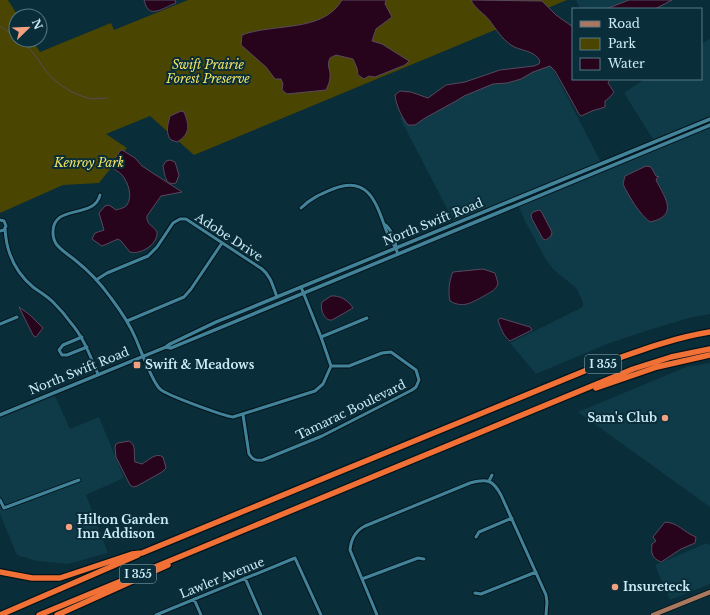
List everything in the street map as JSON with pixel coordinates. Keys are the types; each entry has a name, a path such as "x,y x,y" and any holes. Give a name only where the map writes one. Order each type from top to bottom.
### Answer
{"highway":[{"name":"I 355","path":"0,614 599,365 664,342 710,331"},
{"name":"I 355","path":"39,615 645,365 710,348"},
{"path":"554,402 657,367 710,355"},
{"path":"57,615 238,532"},
{"path":"0,572 32,578 60,578 132,554 142,554"}],"main road":[{"path":"654,615 710,592"}],"street":[{"name":"North Swift Road","path":"0,415 166,347 216,322 710,119"},
{"name":"North Swift Road","path":"166,347 171,348 710,125"},
{"path":"301,208 314,197 342,186 353,185 361,187 369,194 398,254"},
{"path":"100,195 99,201 92,207 62,216 55,224 53,237 57,244 96,280 111,298 127,321 154,381 161,390 220,414 233,417 315,391 322,384 331,366 301,287"},
{"name":"Adobe Drive","path":"96,280 107,273 148,256 157,247 173,223 178,219 186,219 266,273 271,280 277,297"},
{"path":"0,220 4,221 7,250 18,271 28,282 53,302 72,323 87,347 98,374"},
{"path":"0,231 5,228"},
{"path":"127,321 184,297 222,243"},
{"path":"0,324 17,317"},
{"path":"321,337 367,318"},
{"path":"82,338 63,345 59,350 62,355 67,355 87,347"},
{"name":"Tamarac Boulevard","path":"243,415 250,454 252,458 257,461 263,460 322,436 412,390 416,387 419,380 416,370 391,352 382,352 349,366 331,366"},
{"path":"489,481 492,475"},
{"path":"0,500 4,508 78,480"},
{"path":"377,615 350,550 352,539 355,534 365,526 470,483 484,480 489,481 497,488 512,518 547,598 547,615"},
{"path":"476,537 479,532 512,518"},
{"path":"348,536 352,539"},
{"name":"Lawler Avenue","path":"156,615 296,558 321,615"},
{"path":"362,580 418,558 424,558"},
{"path":"475,592 481,594 536,572"},
{"path":"245,578 261,615"},
{"path":"194,599 201,615"}],"shaded area":[{"path":"576,0 635,0 615,8 580,8"},
{"path":"710,39 710,121 656,144 624,93 644,80 702,80 702,43"},
{"path":"549,62 603,166 456,226 400,118"},
{"path":"710,124 710,314 689,318 607,344 536,374 510,343 583,307 583,303 577,289 553,269 545,258 518,205"},
{"path":"710,363 710,507 578,412 686,367"},
{"path":"54,394 70,429 99,417 124,478 86,495 108,553 68,564 37,561 17,555 0,514 0,416"},
{"path":"707,543 710,545 710,584 670,600 655,565"}],"green space":[{"name":"Swift Prairie Forest Preserve","path":"0,0 8,0 13,8 8,8 8,48 37,48 40,52 111,23 114,30 188,0 567,0 194,155 150,116 106,134 127,148 99,183 63,185 0,213"}],"water":[{"path":"144,0 175,0 176,3 158,11 151,11 146,6"},
{"path":"342,0 386,0 385,4 392,17 376,29 372,41 382,44 409,61 405,65 375,77 369,76 364,79 358,75 353,59 336,55 330,58 329,61 330,79 326,90 287,94 282,90 283,84 281,79 275,79 266,67 241,45 242,35 254,31 296,25 323,18 334,10"},
{"path":"471,0 542,1 556,15 572,26 572,80 610,80 608,83 614,92 605,101 605,107 581,116 555,71 550,66 533,72 521,79 507,83 493,84 464,96 415,125 408,125 400,111 395,95 400,91 411,92 428,98 446,85 465,82 500,70 534,66 539,64 540,61 538,57 514,47 505,40 488,18 475,6"},
{"path":"629,0 672,0 657,8 609,8"},
{"path":"181,111 184,112 186,116 188,128 185,136 177,142 171,140 169,137 168,125 170,116"},
{"path":"122,150 135,158 142,166 182,192 161,196 147,216 149,223 157,232 157,236 155,241 148,248 139,252 130,252 118,239 102,246 92,239 95,233 104,230 99,213 105,206 109,205 116,210 125,207 129,201 130,193 126,181 111,165"},
{"path":"170,160 175,162 179,175 176,183 172,184 166,179 163,166 166,161"},
{"path":"646,166 651,167 656,176 659,177 656,179 664,195 667,206 667,211 664,216 650,222 638,210 623,184 625,176"},
{"path":"539,210 541,211 552,232 551,236 546,240 543,239 531,215 533,212"},
{"path":"483,269 495,273 498,283 494,290 464,305 450,301 449,286 453,272"},
{"path":"331,296 338,296 344,299 353,308 332,320 327,319 321,305 322,302"},
{"path":"19,307 30,315 43,328 36,337 33,335"},
{"path":"500,318 530,327 532,330 510,341 501,329 498,320"},
{"path":"129,441 134,447 135,462 142,464 158,455 163,457 166,468 162,472 133,487 130,485 116,457 115,447 118,443"},
{"path":"665,522 674,524 696,537 695,543 681,549 661,562 653,555 652,544 656,541 653,537"}],"waterway":[{"path":"0,26 8,32"},
{"path":"29,48 37,57 49,75 64,87 76,94 90,99 107,98"}],"place":[{"name":"Swift & Meadows","path":"137,365"},
{"name":"Sam's Club","path":"665,418"},
{"name":"Hilton Garden Inn Addison","path":"69,527"},
{"name":"Insureteck","path":"615,587"}],"park label":[{"name":"Kenroy Park","path":"89,163"}]}
